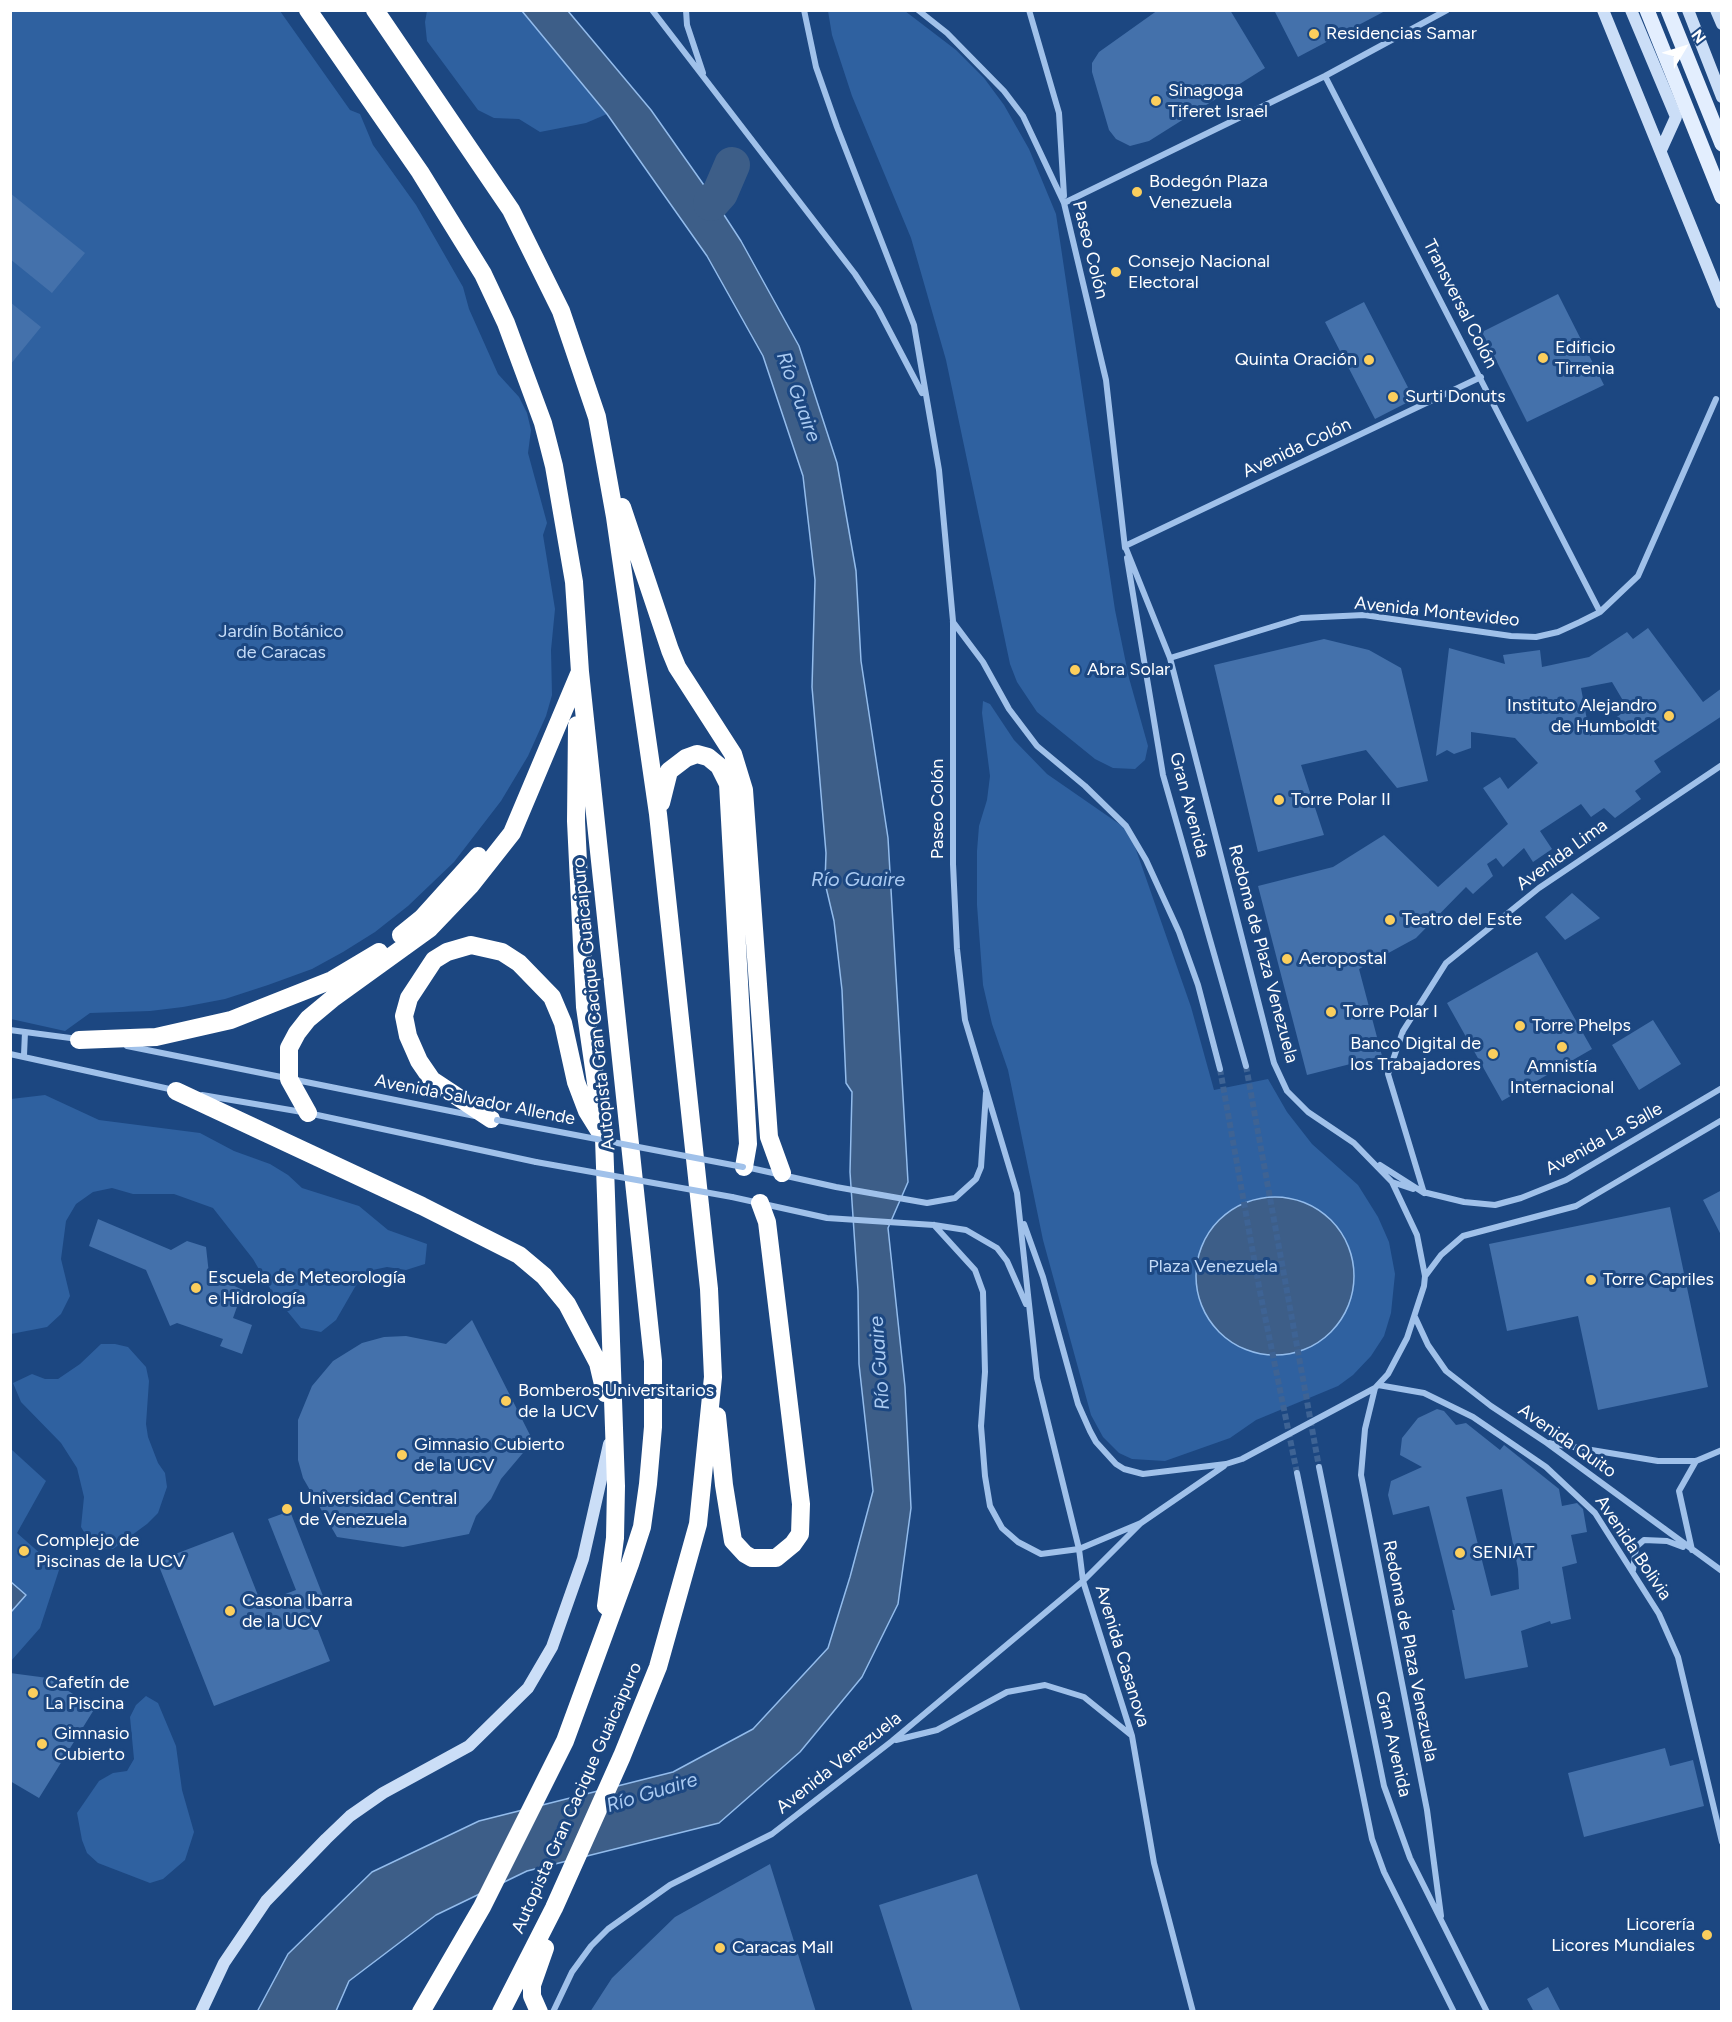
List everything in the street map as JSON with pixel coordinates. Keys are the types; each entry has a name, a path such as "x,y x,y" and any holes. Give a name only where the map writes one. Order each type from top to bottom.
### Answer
{"highway":[{"name":"Autopista Gran Cacique Guaicaipuro","path":"308,10 462,237 506,323 543,423 554,466 574,582 580,672 653,1361 653,1427 642,1527 565,1741 482,1907 421,2012"},
{"name":"Autopista Gran Cacique Guaicaipuro","path":"375,10 514,216 561,311 587,385 605,456 658,814 709,1289 713,1377 698,1524 658,1667 622,1756 554,1906 501,2012"},
{"path":"605,456 677,667 733,754 744,790 769,1137 782,1173"},
{"path":"308,1113 289,1079 289,1048 308,1019 429,929 471,885 512,833 580,672"},
{"path":"580,672 575,758 585,1006 604,1138 616,1486 615,1538 598,1649"},
{"path":"658,814 669,771 675,764 697,754 708,757 719,766 728,784 730,799 748,1144 743,1167"},
{"path":"79,1040 156,1037 189,1030 231,1020 280,1003 332,980 375,955 422,918 503,826 537,775"},
{"path":"494,1120 432,1080 418,1061 408,1036 404,1016 409,998 434,960 447,952 471,945 502,952 519,963 552,997 563,1023 576,1082 587,1111 604,1138"},
{"path":"176,1090 423,1206 519,1255 544,1276 567,1304 583,1331 597,1363 613,1425"},
{"path":"713,1377 725,1496 733,1541 752,1558 776,1557 793,1544 800,1534 801,1504 766,1222 760,1203"},
{"path":"510,2012 554,1906"},
{"path":"539,2012 532,1996 532,1985 545,1950 554,1906"}],"main road":[{"path":"1603,10 1722,303"},
{"path":"1631,10 1676,117 1660,150"},
{"path":"1647,10 1721,196"},
{"path":"1668,10 1722,144"},
{"path":"1688,10 1722,97"},
{"path":"1716,10 1722,24"},
{"path":"201,2012 224,1963 266,1901 326,1839 350,1816 383,1794 469,1746 528,1688 552,1647 583,1559 613,1425"}],"street":[{"name":"Paseo Colón","path":"652,10 855,274 878,309 925,399"},
{"path":"686,10 687,25 705,79"},
{"name":"Paseo Colón","path":"804,10 816,67 837,128 914,325 939,470 953,621 953,864 957,949 965,1020 1021,1213"},
{"name":"Paseo Colón","path":"918,10 961,46 1004,91 1023,116 1064,203 1106,380 1125,546"},
{"path":"1029,10 1059,113 1064,203 1325,76 1447,10"},
{"name":"Transversal Colón","path":"1325,76 1600,612"},
{"name":"Avenida Colón","path":"1125,546 1481,377"},
{"name":"Avenida Montevideo","path":"1170,658 1301,618 1364,615 1511,636 1536,637 1558,632 1600,612 1638,576 1716,399"},
{"name":"Redoma de Plaza Venezuela","path":"1125,546 1170,658 1274,1063 1287,1091 1301,1105 1371,1159 1392,1182 1417,1236 1425,1276 1414,1317 1398,1357 1377,1387 1365,1429 1361,1475 1427,1810 1437,1868 1441,1920"},
{"name":"Gran Avenida","path":"1125,546 1163,775 1246,1066"},
{"path":"953,621 983,662 1009,710 1037,746 1085,786 1126,826 1141,851 1179,932 1198,985 1220,1069"},
{"name":"Avenida Lima","path":"1424,1193 1388,1074 1403,1031 1446,963 1539,888 1722,765"},
{"name":"Avenida Salvador Allende","path":"10,1030 150,1050 494,1120 782,1173 836,1187 927,1203 955,1198 976,1179 981,1167 985,1130 986,1086"},
{"path":"24,1055 25,1032"},
{"path":"10,1054 24,1055 176,1090 308,1113 536,1162 732,1197 827,1218 934,1225"},
{"name":"Avenida La Salle","path":"1392,1182 1424,1193 1464,1202 1495,1204 1521,1198 1566,1180 1722,1088"},
{"path":"1425,1276 1441,1255 1463,1236 1576,1206 1722,1120"},
{"path":"1371,1159 1424,1193"},
{"name":"Redoma de Plaza Venezuela","path":"1021,1213 1043,1277 1078,1404 1096,1442 1116,1464 1124,1469 1143,1474 1226,1464 1242,1459 1377,1387"},
{"name":"Avenida Casanova","path":"1021,1213 1037,1378 1079,1549 1083,1581 1132,1736 1154,1863 1193,2012"},
{"name":"Redoma de Plaza Venezuela","path":"934,1225 975,1270 983,1292 985,1342 981,1426 990,1506 1002,1528 1027,1549 1041,1554 1079,1549 1141,1523 1226,1464"},
{"name":"Avenida Casanova","path":"934,1225 966,1230 997,1248 1007,1261 1029,1310"},
{"name":"Avenida Quito","path":"1414,1317 1428,1345 1446,1371 1491,1406 1547,1443 1722,1571"},
{"name":"Avenida Bolivia","path":"1377,1387 1424,1393 1448,1403 1546,1467 1595,1513 1659,1614 1678,1657 1722,1842"},
{"path":"1547,1443 1658,1461 1696,1461 1722,1450"},
{"path":"1692,1551 1679,1491 1696,1461"},
{"name":"Gran Avenida","path":"1319,1467 1384,1786 1410,1858 1487,2012"},
{"path":"1297,1473 1372,1839 1384,1872 1454,2012"},
{"name":"Avenida Venezuela","path":"553,2012 572,1972 591,1946 608,1929 670,1885 772,1834 892,1741 1083,1581 1141,1523"},
{"path":"1634,1572 1633,1558 1636,1547 1644,1540 1667,1541 1692,1551"},
{"path":"892,1741 937,1730 1007,1692 1045,1685 1084,1697 1132,1736"}],"green space":[{"name":"Jardín Botánico de Caracas","path":"10,11 280,11 350,110 360,114 373,145 416,205 463,287 469,309 498,374 519,397 527,413 531,430 528,453 547,523 543,535 555,609 551,650 552,695 546,716 528,756 501,801 454,862 408,906 375,932 312,969 225,999 150,1011 90,1013 65,1031 11,1019"},
{"path":"427,11 522,11 607,114 586,123 540,132 519,119 494,118 478,110 427,41 425,22"},
{"path":"828,11 905,11 956,50 984,78 1004,105 1029,149 1056,214 1115,610 1129,678 1148,746 1145,760 1135,769 1113,768 1095,759 1037,712 1017,682 1010,664 946,360 911,238 852,96 832,35"},
{"name":"Plaza Venezuela","path":"983,701 990,704 1014,740 1047,774 1125,828 1133,841 1191,1007 1214,1090 1268,1079 1287,1112 1312,1144 1358,1185 1378,1217 1389,1242 1395,1274 1391,1313 1384,1336 1371,1356 1353,1375 1338,1386 1256,1420 1230,1438 1165,1461 1132,1459 1119,1453 1103,1437 1091,1415 1043,1240 1008,1070 992,1024 983,985 977,905 977,851 979,826 987,800 990,776 982,713"},
{"path":"45,1095 99,1120 200,1133 234,1151 270,1164 288,1175 302,1188 359,1206 388,1230 427,1244 425,1264 406,1270 387,1267 368,1271 355,1287 336,1320 321,1332 301,1328 274,1295 253,1259 213,1208 174,1194 133,1194 112,1188 93,1192 76,1204 66,1221 61,1259 70,1296 61,1314 47,1327 11,1334 11,1099"},
{"path":"101,1344 128,1347 146,1367 149,1381 146,1424 148,1437 158,1463 165,1473 167,1487 158,1513 113,1549 99,1549 89,1540 81,1527 84,1497 77,1468 61,1443 21,1402 13,1383 32,1374 45,1379 58,1379 80,1364"},
{"name":"Complejo de Piscinas de la UCV","path":"11,1449 46,1481 17,1533 59,1570 40,1628 11,1661"},
{"path":"146,1696 158,1703 176,1746 182,1790 194,1832 185,1860 163,1879 150,1883 98,1863 87,1853 77,1813 99,1781 113,1773 127,1771 134,1759 130,1717 136,1705"}],"water":[{"name":"Río Guaire","path":"522,11 568,11 651,110 713,198 741,241 799,346 837,463 856,571 861,661 888,838 908,1182 888,1228 905,1387 911,1508 898,1604 862,1677 800,1752 719,1823 527,1871 436,1915 349,1981 336,2011 257,2012 288,1954 372,1872 479,1821 673,1772 753,1729 828,1648 873,1491 859,1364 858,1291 850,1172 852,1092 846,1083 842,990 834,921 825,883 826,853 812,687 815,580 803,476 763,356 707,256 607,114"},
{"path":"1275,1197 1290,1198 1305,1203 1319,1210 1331,1220 1341,1232 1348,1246 1353,1261 1353,1291 1348,1306 1341,1320 1331,1332 1319,1342 1305,1349 1290,1354 1275,1355 1260,1354 1245,1349 1231,1342 1219,1332 1209,1320 1202,1306 1197,1291 1196,1276 1197,1261 1202,1246 1209,1232 1219,1220 1231,1210 1245,1203 1260,1198"},
{"path":"11,1582 26,1595 10,1612"}],"building":[{"name":"Sinagoga Tiferet Israel","path":"1158,10 1230,10 1265,68 1149,141 1130,146 1116,139 1109,130 1092,72 1092,63 1099,52"},
{"name":"Residencias Samar","path":"1274,10 1387,10 1298,57"},
{"path":"10,193 85,253 52,293 10,259"},
{"name":"Edificio Tirrenia","path":"1558,294 1604,385 1527,422 1482,332"},
{"path":"10,302 41,327 10,365"},
{"name":"Quinta Oración","path":"1364,302 1414,399 1375,419 1325,322"},
{"path":"1648,628 1703,702 1722,688 1722,716 1654,761 1661,772 1635,791 1641,799 1615,818 1604,808 1591,817 1581,804 1540,831 1552,849 1533,862 1524,848 1503,867 1496,858 1487,864 1493,876 1473,894 1466,887 1416,938 1359,969 1382,1056 1307,1075 1258,886 1333,867 1384,835 1438,887 1508,824 1483,788 1500,777 1508,789 1538,763 1515,738 1471,732 1471,748 1454,754 1447,750 1436,756 1449,648 1505,664 1503,655 1540,650 1542,667 1589,657 1627,632 1633,639","holes":["1612,682 1628,709 1590,736 1581,688"]},
{"path":"1324,639 1369,650 1401,668 1428,781 1397,788 1366,750 1301,765 1324,835 1258,852 1214,665"},
{"path":"1572,893 1600,918 1565,940 1545,917"},
{"name":"Torre Phelps","path":"1537,952 1592,1049 1502,1101 1447,1003"},
{"path":"1653,1020 1681,1064 1639,1090 1612,1045"},
{"path":"1722,1190 1722,1237 1703,1200"},
{"name":"Torre Capriles","path":"1670,1207 1708,1387 1598,1410 1578,1316 1507,1331 1489,1244"},
{"name":"Escuela de Meteorología e Hidrología","path":"98,1219 171,1250 187,1241 206,1247 209,1274 243,1290 233,1318 252,1325 242,1354 220,1346 223,1339 177,1323 170,1326 146,1270 89,1246"},
{"name":"Gimnasio Cubierto de la UCV","path":"472,1320 533,1441 501,1479 491,1499 476,1516 469,1534 403,1547 337,1537 303,1478 298,1460 298,1420 312,1386 333,1361 362,1343 384,1337 406,1336 446,1344"},
{"path":"1437,1409 1444,1411 1456,1425 1466,1423 1500,1450 1504,1445 1559,1489 1562,1506 1577,1503 1583,1509 1587,1532 1571,1535 1577,1563 1562,1567 1571,1619 1551,1624 1550,1621 1521,1631 1528,1667 1465,1679 1452,1610 1455,1610 1429,1506 1393,1515 1388,1495 1391,1481 1422,1467 1400,1455 1402,1438 1418,1418","holes":["1502,1489 1518,1569 1519,1589 1491,1596 1466,1497"]},
{"name":"Casona Ibarra de la UCV","path":"290,1511 323,1596 307,1602 330,1661 214,1706 157,1561 233,1532 261,1603 296,1590 268,1519"},
{"name":"Gimnasio Cubierto","path":"10,1673 48,1678 95,1708 39,1798 10,1781"},
{"path":"1665,1748 1670,1766 1693,1760 1704,1806 1584,1837 1568,1773"},
{"name":"Caracas Mall","path":"770,1864 816,2012 590,2012 612,1978 675,1917"},
{"path":"977,1874 1021,2012 913,2012 879,1905"},
{"path":"1548,1987 1561,2012 1534,2012 1527,1999"}],"waterway":[{"path":"711,203 720,193 732,165"}],"tunnel":[{"path":"1246,1066 1319,1467"},
{"path":"1220,1069 1260,1292 1297,1473"}],"place":[{"name":"Residencias Samar","path":"1314,34"},
{"name":"Sinagoga Tiferet Israel","path":"1156,101"},
{"name":"Bodegón Plaza Venezuela","path":"1137,192"},
{"name":"Consejo Nacional Electoral","path":"1116,272"},
{"name":"Edificio Tirrenia","path":"1543,358"},
{"name":"Quinta Oración","path":"1369,360"},
{"name":"Surti Donuts","path":"1393,397"},
{"name":"Abra Solar","path":"1075,670"},
{"name":"Instituto Alejandro de Humboldt","path":"1669,716"},
{"name":"Torre Polar II","path":"1279,800"},
{"name":"Teatro del Este","path":"1390,920"},
{"name":"Aeropostal","path":"1287,959"},
{"name":"Torre Polar I","path":"1331,1012"},
{"name":"Torre Phelps","path":"1520,1026"},
{"name":"Amnistía Internacional","path":"1562,1047"},
{"name":"Banco Digital de los Trabajadores","path":"1493,1054"},
{"name":"Torre Capriles","path":"1591,1280"},
{"name":"Escuela de Meteorología e Hidrología","path":"196,1288"},
{"name":"Bomberos Universitarios de la UCV","path":"506,1401"},
{"name":"Gimnasio Cubierto de la UCV","path":"402,1455"},
{"name":"Universidad Central de Venezuela","path":"287,1509"},
{"name":"Complejo de Piscinas de la UCV","path":"24,1551"},
{"name":"SENIAT","path":"1460,1553"},
{"name":"Casona Ibarra de la UCV","path":"230,1611"},
{"name":"Cafetín de La Piscina","path":"33,1693"},
{"name":"Gimnasio Cubierto","path":"42,1744"},
{"name":"Licorería Licores Mundiales","path":"1707,1935"},
{"name":"Caracas Mall","path":"720,1948"}]}
